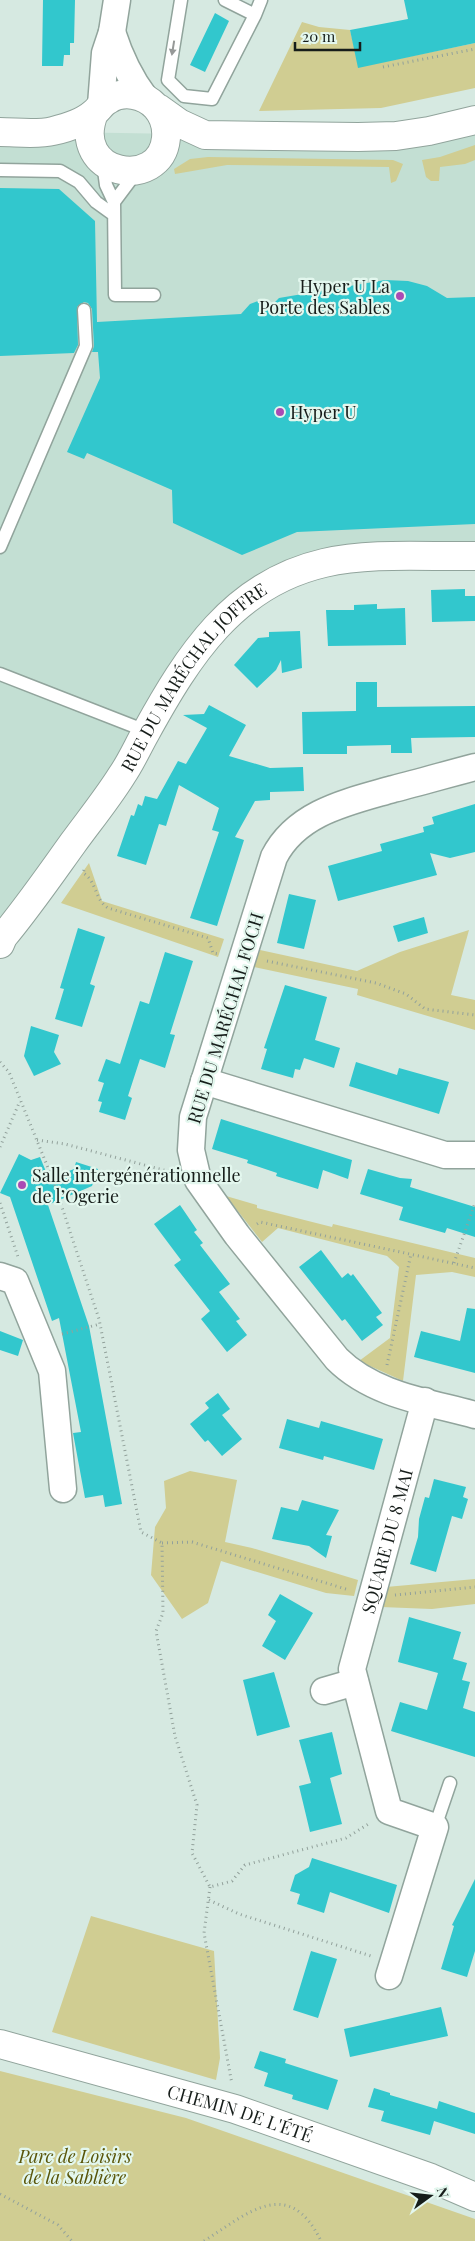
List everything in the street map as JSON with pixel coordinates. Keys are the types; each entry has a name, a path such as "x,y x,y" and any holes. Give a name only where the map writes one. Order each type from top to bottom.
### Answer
{"street":[{"path":"100,160 89,134 98,109 105,53 112,32 117,0"},
{"path":"112,32 120,58 129,78 162,115 166,132 165,142 147,165"},
{"path":"0,132 51,132 72,126 98,109 109,99 128,94 151,103 179,123 205,135 396,136 475,120"},
{"path":"51,132 118,170 147,165 195,142 205,135"},
{"name":"RUE DU MARÉCHAL JOFFRE","path":"0,944 3,937 50,876 122,775 146,731 193,656 227,615 254,593 302,570 346,559 475,556"},
{"name":"RUE DU MARÉCHAL FOCH","path":"475,767 332,807 302,823 280,845 274,858 193,1118 191,1150 194,1169 206,1193 237,1235 337,1359 350,1372 378,1388 475,1415"},
{"path":"204,1081 445,1155 475,1155"},
{"path":"7,1278 52,1371 63,1489"},
{"name":"SQUARE DU 8 MAI","path":"389,1811 352,1669 424,1401"},
{"path":"324,1691 355,1682"},
{"path":"389,1811 435,1827 391,1970"},
{"name":"CHEMIN DE L'ÉTÉ","path":"0,2044 236,2109 431,2178 475,2197"}],"lane":[{"path":"181,0 168,80 184,96 212,99 261,0"},
{"path":"225,0 255,15"},
{"path":"100,160 114,209 115,295 154,294"},
{"path":"114,209 147,165"},
{"path":"0,170 60,172 79,182 96,202 114,209"},
{"path":"0,547 86,346 84,310"},
{"path":"0,674 146,731"},
{"path":"435,1827 450,1783"}],"path":[{"path":"383,67 475,49"},
{"path":"0,1062 9,1072 53,1180 100,1324 141,1532 162,1542 192,1542 342,1589 399,1595 475,1587"},
{"path":"0,1147 20,1100"},
{"path":"36,1140 65,1144 169,1173 194,1169"},
{"path":"0,1203 22,1272 7,1278"},
{"path":"454,1263 475,1203"},
{"path":"237,1235 260,1222 475,1268"},
{"path":"378,1388 390,1356 411,1254"},
{"path":"66,1333 100,1324"},
{"path":"162,1542 163,1613 156,1631 175,1736 197,1805 192,1853 210,1888 204,1932 236,2109"},
{"path":"210,1888 232,1881 245,1865 346,1838 389,1811"},
{"path":"209,1900 239,1914 391,1970"},
{"path":"0,2194 58,2225 72,2241"},
{"path":"204,2241 257,2208 272,2204 290,2207 307,2216 321,2241"}],"shaded area":[{"path":"475,119 475,557 347,559 240,603 0,947 0,131 358,137"}],"green space":[{"path":"302,22 319,27 350,30 359,67 475,43 475,88 381,108 259,111"},
{"path":"475,145 475,160 465,164 440,167 439,181 431,181 426,177 422,160 440,157"},
{"path":"208,157 393,160 403,164 396,181 391,183 389,167 227,165 175,174 174,169 190,159"},
{"path":"89,863 102,901 224,939 218,957 61,903"},
{"path":"469,930 451,995 475,1000 475,1030 357,995 358,989 254,967 260,950 357,971 400,952"},
{"path":"226,1196 257,1205 257,1208 332,1227 333,1224 475,1258 475,1277 452,1272 416,1275 403,1381 359,1361 390,1338 399,1267 387,1256 278,1228 262,1242"},
{"path":"190,1471 237,1480 225,1542 252,1548 358,1580 354,1596 326,1593 221,1561 208,1603 182,1619 151,1575 155,1527 166,1508 164,1481"},
{"path":"475,1579 475,1604 432,1609 381,1607 386,1587"},
{"path":"91,1916 214,1951 220,2058 216,2080 52,2032"},
{"name":"Parc de Loisirs de la Sablière","path":"0,2071 186,2118 475,2219 475,2241 0,2241"}],"building":[{"path":"43,0 75,0 74,43 70,43 70,55 64,55 63,66 42,66"},
{"path":"404,0 475,0 475,43 358,68 350,30 408,19"},
{"path":"215,13 229,21 205,72 190,65"},
{"name":"Hyper U","path":"0,188 59,189 95,221 97,322 241,314 250,304 263,299 273,304 279,298 385,280 408,281 427,286 447,298 475,297 475,524 297,532 242,555 173,523 172,490 87,453 84,459 67,452 100,378 98,352 92,352 94,346 92,309 88,303 84,302 77,307 78,345 74,353 0,356"},
{"path":"465,589 465,596 475,596 475,621 432,622 431,590"},
{"path":"377,604 377,609 405,608 406,645 328,646 326,610 354,610 354,605"},
{"path":"300,631 302,668 282,673 281,660 276,670 257,688 234,665 258,638 269,637 269,632"},
{"path":"356,682 377,682 377,707 475,706 475,737 411,738 412,753 391,753 391,745 347,746 347,754 303,754 302,712 356,711"},
{"path":"209,705 246,725 229,756 270,768 303,767 304,791 270,792 270,800 255,801 235,837 244,840 217,926 190,918 219,832 212,830 219,808 179,785 166,826 159,824 146,865 117,856 131,815 134,816 138,804 142,806 145,796 157,799 178,761 186,764 207,728 183,715 204,714"},
{"path":"475,804 475,852 450,858 430,853 437,875 338,901 328,866 382,851 380,844 424,832 423,827 434,824 432,817"},
{"path":"289,894 316,900 304,949 277,943"},
{"path":"424,917 428,933 398,942 393,926"},
{"path":"78,928 105,937 90,984 95,986 82,1027 55,1019 64,989 60,988"},
{"path":"165,952 193,961 170,1034 175,1035 165,1068 140,1059 128,1096 132,1098 125,1120 99,1112 102,1102 98,1101 104,1083 98,1081 106,1059 120,1064 140,1001 149,1004"},
{"path":"285,985 327,997 315,1040 340,1048 334,1068 304,1058 300,1070 295,1069 293,1078 261,1069 267,1049 264,1048"},
{"path":"31,1026 59,1035 54,1052 61,1064 34,1076 24,1056"},
{"path":"356,1062 397,1075 399,1068 449,1082 439,1114 349,1086"},
{"path":"221,1119 352,1160 348,1179 323,1170 318,1189 276,1176 277,1173 247,1163 248,1160 212,1149"},
{"path":"19,1154 31,1160 40,1157 49,1179 74,1169 76,1162 98,1169 92,1186 48,1205 89,1326 122,1504 105,1507 103,1495 85,1498 73,1433 81,1432 59,1318 52,1321 10,1197 0,1193"},
{"path":"368,1169 400,1178 412,1179 410,1187 475,1207 475,1237 447,1228 445,1233 399,1220 403,1207 360,1194"},
{"path":"180,1205 197,1230 194,1232 203,1243 200,1245 230,1284 219,1292 240,1319 236,1321 247,1335 227,1352 201,1319 210,1311 174,1265 181,1260 154,1224"},
{"path":"321,1250 342,1278 348,1273 351,1276 353,1274 382,1313 376,1317 383,1325 362,1341 345,1319 342,1321 299,1267"},
{"path":"467,1308 475,1309 475,1373 414,1357 421,1331 460,1341"},
{"path":"0,1331 23,1340 18,1356 0,1350"},
{"path":"218,1393 230,1409 222,1415 242,1439 222,1456 208,1440 205,1442 190,1424 209,1408 205,1403"},
{"path":"287,1419 319,1428 321,1421 383,1439 374,1470 324,1456 323,1460 279,1448"},
{"path":"434,1479 466,1487 463,1497 468,1499 462,1519 452,1516 436,1572 410,1564 418,1537 419,1519 425,1497 429,1498"},
{"path":"302,1500 339,1510 326,1535 332,1536 326,1558 309,1546 272,1539 281,1507 298,1511"},
{"path":"280,1594 313,1613 285,1660 262,1646 276,1621 268,1615"},
{"path":"409,1617 461,1632 453,1659 467,1663 462,1680 470,1682 463,1708 475,1712 475,1757 391,1731 400,1702 427,1710 438,1673 398,1662"},
{"path":"274,1672 290,1727 257,1736 243,1680"},
{"path":"332,1732 342,1774 330,1778 342,1824 310,1832 299,1786 311,1783 299,1740"},
{"path":"312,1858 397,1885 389,1913 330,1892 324,1913 297,1904 300,1894 290,1891 295,1875 309,1867"},
{"path":"475,1879 475,1951 467,1977 441,1969 454,1926 452,1925"},
{"path":"311,1951 337,1959 318,2018 293,2010"},
{"path":"441,2007 448,2036 350,2057 344,2029"},
{"path":"260,2051 286,2059 285,2063 338,2080 328,2110 292,2099 293,2095 264,2086 268,2073 254,2068"},
{"path":"374,2088 390,2093 390,2095 437,2109 439,2101 475,2113 475,2134 434,2121 430,2135 381,2121 384,2111 368,2107"}],"place":[{"name":"Hyper U La Porte des Sables","path":"400,296"},
{"name":"Hyper U","path":"280,412"},
{"name":"Salle intergénérationnelle de l’Ogerie","path":"22,1185"}]}
